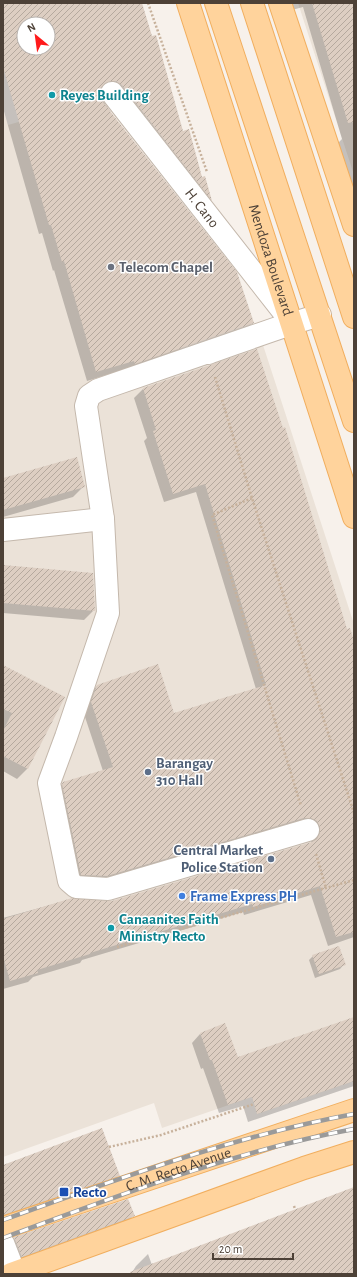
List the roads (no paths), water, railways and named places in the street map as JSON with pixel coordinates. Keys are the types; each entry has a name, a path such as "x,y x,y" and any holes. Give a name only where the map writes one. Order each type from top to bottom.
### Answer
{"main road":[{"name":"Mendoza Boulevard","path":"188,3 354,517"},
{"name":"Mendoza Boulevard","path":"216,3 354,421"},
{"path":"252,3 354,317"},
{"path":"280,3 354,225"},
{"name":"C. M. Recto Avenue","path":"3,1228 354,1110"},
{"path":"13,1274 304,1168 354,1152"}],"street":[{"name":"H. Cano","path":"112,93 292,323"},
{"path":"308,830 108,889 76,887 69,881 49,783 108,612 103,519 86,406 89,396 98,390 292,323 320,315"},
{"path":"208,353 292,323"},
{"path":"3,530 103,519"},
{"path":"3,1243 13,1274"}],"railway":[{"path":"3,1220 133,1174 221,1146 309,1123 354,1114"},
{"path":"3,1238 133,1191 221,1162 309,1138 354,1129"}],"place":[{"name":"Reyes Building","path":"52,95"},
{"name":"Telecom Chapel","path":"111,267"},
{"name":"Barangay 310 Hall","path":"148,772"},
{"name":"Central Market Police Station","path":"271,859"},
{"name":"Frame Express PH","path":"182,896"},
{"name":"Canaanites Faith Ministry Recto","path":"111,928"},
{"name":"Recto","path":"64,1192"}]}
